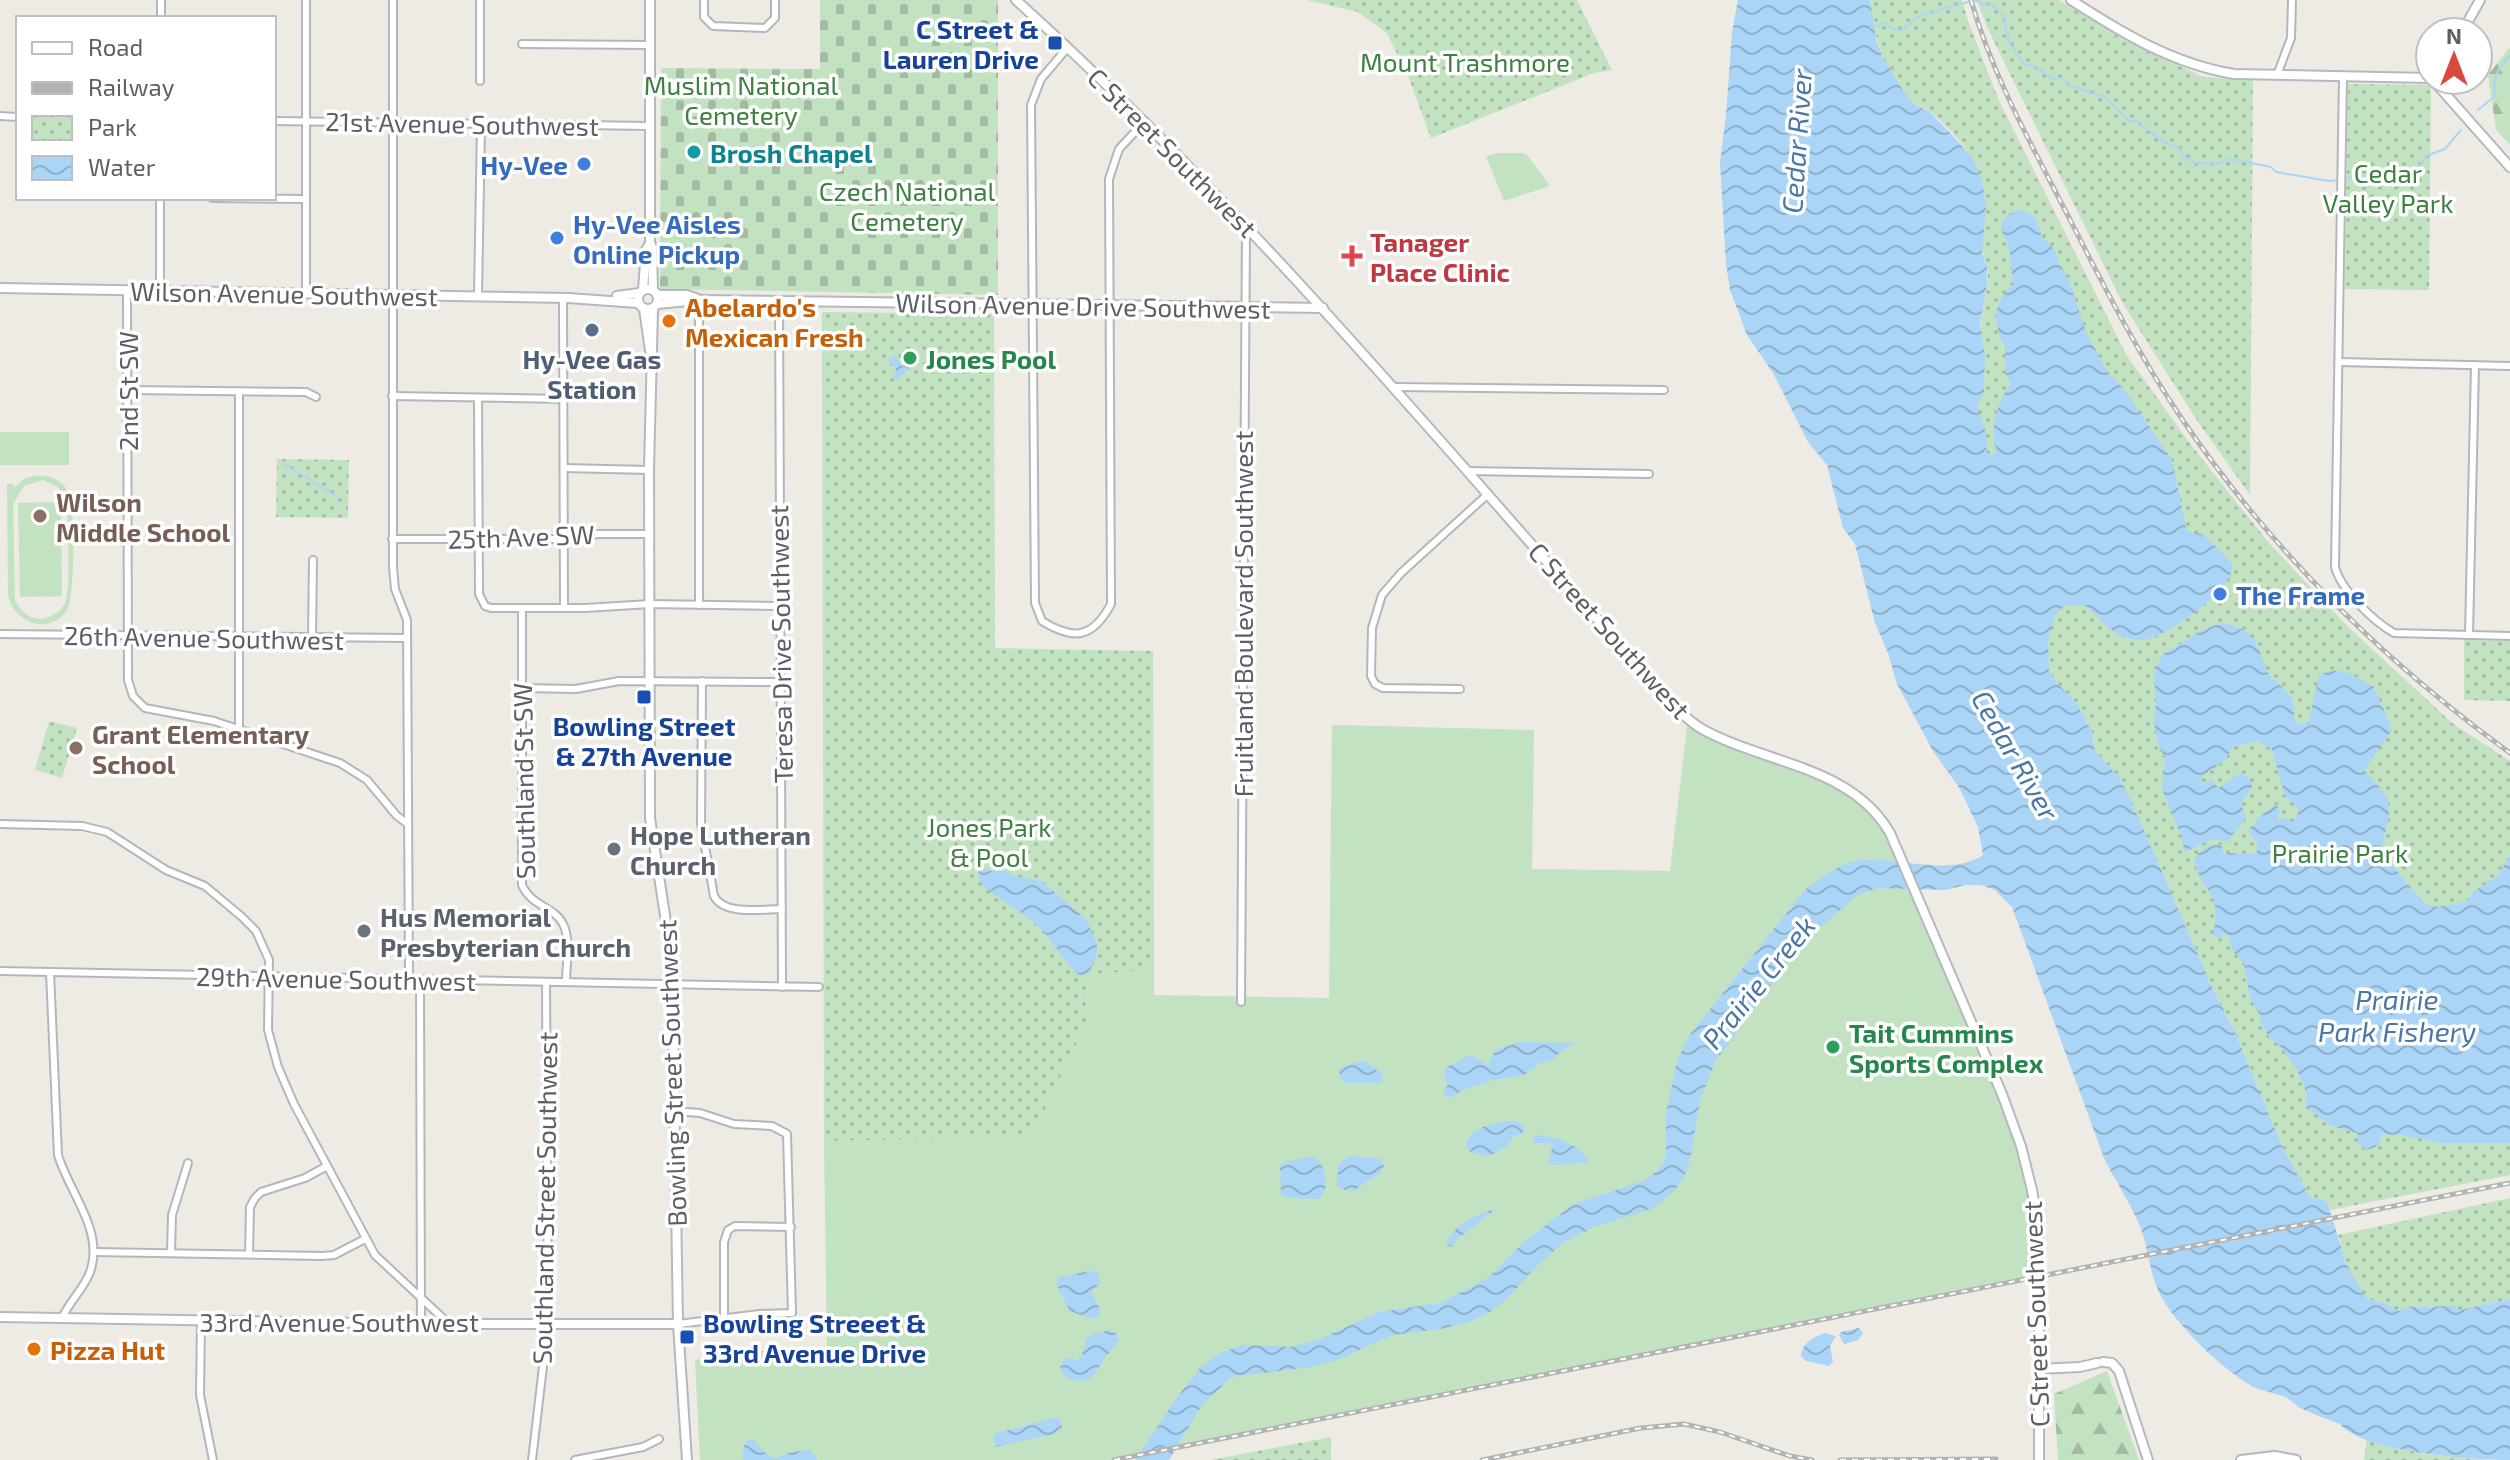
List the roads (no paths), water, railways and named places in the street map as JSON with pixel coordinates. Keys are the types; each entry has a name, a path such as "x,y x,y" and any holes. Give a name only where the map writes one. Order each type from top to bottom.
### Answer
{"main road":[{"name":"Bowling Street Southwest","path":"650,0 650,243 646,250 647,342 650,351 651,828 670,932 673,984 678,1324 687,1460"},
{"name":"C Street Southwest","path":"1016,0 1145,120 1323,308 1688,718 1702,729 1849,788 1880,816 2002,1094 2030,1181 2037,1228 2039,1460"},
{"path":"2071,0 2126,35 2199,68 2234,74 2414,79"},
{"path":"2447,96 2510,167"},
{"name":"Wilson Avenue Southwest","path":"0,288 648,299"},
{"name":"Wilson Avenue Drive Southwest","path":"648,299 1323,308"},
{"name":"33rd Avenue Southwest","path":"0,1317 421,1324 678,1324"},
{"path":"2038,1369 2112,1363 2119,1371 2148,1460"},
{"path":"2241,1460 2275,1456 2296,1460"}],"street":[{"path":"306,0 306,293"},
{"path":"393,0 392,539 393,580 407,620 409,980"},
{"path":"480,0 480,81"},
{"path":"704,0 704,17 713,26 765,28 775,18 775,0"},
{"path":"2277,75 2291,38 2292,0"},
{"path":"522,44 650,45"},
{"path":"1068,47 1041,79 1031,105 1035,603 1042,621 1058,631 1073,633 1092,629 1111,604 1110,172 1124,143 1145,120"},
{"path":"2343,77 2335,567 2338,580 2384,627 2394,633 2510,636"},
{"name":"21st Avenue Southwest","path":"276,121 651,126"},
{"path":"478,296 481,124"},
{"path":"276,199 306,199"},
{"path":"160,200 160,291"},
{"name":"Fruitland Boulevard Southwest","path":"1241,1002 1246,227"},
{"name":"2nd St SW","path":"127,290 129,688 137,702 158,711 239,729 349,768 375,788 397,816 408,824"},
{"path":"564,608 566,298"},
{"path":"699,300 699,605"},
{"name":"Teresa Drive Southwest","path":"779,301 782,987"},
{"path":"2339,362 2510,366"},
{"path":"2469,635 2475,365"},
{"path":"1394,387 1664,390"},
{"path":"127,390 306,392 316,397"},
{"path":"239,391 239,729"},
{"path":"392,396 564,399"},
{"path":"478,398 479,594 485,606 778,606"},
{"path":"564,468 649,470"},
{"path":"1468,471 1649,474"},
{"path":"1460,689 1383,688 1375,684 1371,676 1372,628 1376,609 1389,584 1488,494"},
{"name":"25th Ave SW","path":"392,539 649,534"},
{"path":"312,638 313,560"},
{"name":"Southland St SW","path":"522,608 522,885 532,901 563,922 566,932 566,982"},
{"name":"26th Avenue Southwest","path":"0,634 407,638"},
{"path":"522,688 576,689 619,681 782,682"},
{"path":"702,681 701,824 714,896 718,905 727,908 782,909"},
{"path":"0,824 82,826 107,832 166,870 205,886 256,931 269,960 267,1012 277,1064 294,1104 375,1255 448,1323"},
{"name":"29th Avenue Southwest","path":"0,971 819,987"},
{"path":"50,972 58,1155 63,1173 92,1235 94,1252 86,1281 62,1318"},
{"path":"420,980 421,1324"},
{"name":"Southland Street Southwest","path":"532,1460 548,1324 546,983"},
{"path":"674,1111 700,1113 734,1124 772,1126 787,1134 791,1227 792,1313 678,1324"},
{"path":"171,1253 172,1215 188,1163"},
{"path":"249,1254 250,1207 255,1198 261,1192 305,1178 327,1166"},
{"path":"724,1318 724,1242 728,1230 735,1226 791,1227"},
{"path":"94,1252 334,1255 365,1239"},
{"path":"201,1320 200,1395 213,1460"},
{"path":"575,1460 643,1447 659,1439"}],"water":[{"path":"1738,0 1870,0 1876,39 1883,58 1904,92 1916,105 1930,112 1972,157 1982,180 1986,207 1982,253 1987,266 1987,285 1980,324 1985,356 1984,392 1977,406 1986,432 1987,453 1991,455 1997,451 1994,443 1996,416 2011,383 2006,375 2005,346 1995,314 2002,297 2013,284 2002,221 2009,214 2022,210 2036,218 2042,237 2054,249 2069,280 2086,332 2107,371 2124,389 2172,460 2187,532 2203,534 2232,565 2230,575 2211,599 2181,623 2152,638 2124,637 2110,629 2086,606 2066,605 2056,614 2048,638 2049,670 2078,705 2092,732 2095,751 2119,777 2130,798 2212,987 2234,1030 2282,1146 2310,1197 2327,1201 2346,1263 2366,1298 2399,1311 2408,1307 2454,1306 2459,1310 2510,1299 2510,1460 2394,1448 2352,1434 2340,1424 2300,1408 2285,1397 2244,1381 2216,1360 2189,1333 2167,1306 2156,1286 2141,1229 2104,1158 2012,907 1995,890 1981,885 1965,885 1946,890 1878,888 1857,895 1799,947 1715,1062 1700,1101 1684,1177 1675,1190 1654,1208 1594,1227 1564,1242 1507,1299 1490,1312 1466,1323 1392,1335 1340,1359 1311,1367 1232,1377 1202,1405 1169,1460 1135,1460 1200,1368 1219,1354 1241,1345 1291,1347 1320,1339 1379,1312 1440,1303 1488,1278 1526,1240 1574,1204 1646,1180 1658,1170 1666,1159 1666,1113 1677,1061 1688,1037 1804,891 1818,880 1856,861 1956,865 1983,855 1978,827 1960,789 1933,751 1897,684 1875,623 1855,544 1843,528 1827,465 1808,442 1773,373 1747,335 1730,290 1720,162 1732,32"},
{"path":"911,353 919,357 917,365 895,380 892,376 897,371 888,360 894,355 903,367 907,355"},
{"name":"Prairie Park Fishery","path":"2223,622 2244,630 2255,640 2268,673 2292,697 2295,721 2301,724 2308,724 2319,676 2326,672 2347,673 2374,687 2392,729 2365,771 2388,797 2389,816 2381,852 2425,904 2439,907 2466,902 2473,892 2498,876 2510,855 2510,1143 2440,1143 2382,1134 2378,1145 2367,1150 2358,1143 2357,1133 2331,1126 2306,1107 2307,1094 2296,1068 2282,1048 2269,1037 2250,999 2244,963 2232,950 2229,935 2223,934 2219,940 2213,934 2214,901 2194,862 2202,850 2214,845 2223,845 2221,849 2224,853 2257,852 2257,843 2249,832 2259,817 2276,804 2280,811 2276,820 2287,818 2293,822 2300,810 2285,796 2272,750 2258,741 2234,746 2224,761 2202,776 2202,784 2212,779 2218,788 2242,772 2252,783 2241,804 2246,818 2227,842 2213,839 2184,852 2182,838 2162,789 2165,757 2159,748 2154,722 2154,671 2163,654 2199,632"},
{"path":"986,868 1043,882 1086,919 1097,944 1089,973 1078,974 1041,929 983,886 978,878 979,871"},
{"path":"1519,1042 1577,1043 1523,1076 1493,1080 1446,1097 1443,1092 1448,1084 1444,1077 1445,1068 1470,1055 1488,1065 1495,1050"},
{"path":"1366,1062 1383,1074 1382,1083 1347,1083 1340,1079 1339,1068"},
{"path":"1505,1121 1517,1121 1525,1127 1522,1134 1513,1137 1507,1146 1487,1157 1469,1151 1466,1145 1472,1134"},
{"path":"1534,1135 1566,1142 1580,1150 1589,1162 1553,1165 1548,1160 1554,1143 1534,1143"},
{"path":"1313,1156 1322,1165 1326,1177 1325,1189 1319,1199 1281,1195 1280,1166"},
{"path":"1350,1156 1381,1159 1384,1166 1380,1173 1353,1191 1341,1189 1337,1185 1338,1164"},
{"path":"1497,1208 1456,1240 1453,1247 1446,1245 1460,1225"},
{"path":"1090,1271 1098,1273 1101,1282 1091,1292 1101,1311 1098,1317 1089,1318 1070,1311 1056,1284 1059,1277"},
{"path":"1859,1328 1863,1333 1858,1340 1844,1344 1839,1335 1841,1332"},
{"path":"1110,1330 1119,1339 1090,1378 1080,1381 1064,1376 1060,1367 1068,1357 1079,1361 1089,1337"},
{"path":"1825,1333 1836,1336 1830,1346 1833,1362 1829,1366 1806,1361 1801,1356 1806,1344"},
{"path":"1057,1417 1062,1427 1054,1434 995,1447 993,1436 997,1433"},
{"path":"753,1439 766,1454 775,1458 810,1450 818,1460 743,1460 746,1441"}],"waterway":[{"path":"1871,28 1884,23 1894,30 1902,30 1919,16 1975,0 1992,5 2003,15 2009,42 2024,64 2036,67 2052,79 2061,78 2071,86 2106,98 2129,121 2137,121 2196,163 2216,164 2232,159 2271,167 2276,172 2338,180"},
{"path":"2478,110 2495,96 2497,74 2510,55"},
{"path":"2415,174 2426,156 2445,149 2461,130"},
{"path":"2344,179 2409,177"},
{"path":"284,464 338,497"}],"railway":[{"path":"1971,0 2013,107 2106,289 2164,391 2214,465 2330,599 2417,680 2510,753"},
{"path":"1114,1460 2510,1183"},
{"path":"1482,1460 1641,1428 1684,1424 1812,1460"},
{"path":"1840,1460 1996,1459"}],"place":[{"name":"C Street & Lauren Drive","path":"1055,43"},
{"name":"Brosh Chapel","path":"694,152"},
{"name":"Hy-Vee","path":"584,164"},
{"name":"Hy-Vee Aisles Online Pickup","path":"557,238"},
{"name":"Tanager Place Clinic","path":"1352,256"},
{"name":"Abelardo's Mexican Fresh","path":"669,321"},
{"name":"Hy-Vee Gas Station","path":"592,330"},
{"name":"Jones Pool","path":"910,358"},
{"name":"Wilson Middle School","path":"40,516"},
{"name":"The Frame","path":"2220,594"},
{"name":"Bowling Street & 27th Avenue","path":"644,697"},
{"name":"Grant Elementary School","path":"76,748"},
{"name":"Hope Lutheran Church","path":"614,849"},
{"name":"Hus Memorial Presbyterian Church","path":"364,931"},
{"name":"Tait Cummins Sports Complex","path":"1833,1047"},
{"name":"Bowling Streeet & 33rd Avenue Drive","path":"687,1337"},
{"name":"Pizza Hut","path":"34,1349"}],"park label":[{"name":"Mount Trashmore","path":"1465,61"},
{"name":"Muslim National Cemetery","path":"741,99"},
{"name":"Cedar Valley Park","path":"2388,187"},
{"name":"Czech National Cemetery","path":"907,205"},
{"name":"Jones Park & Pool","path":"989,841"},
{"name":"Prairie Park","path":"2340,852"}],"water label":[{"name":"Cedar River","path":"1796,141"},
{"name":"Cedar River","path":"2016,755"},
{"name":"Prairie Creek","path":"1758,982"}]}
